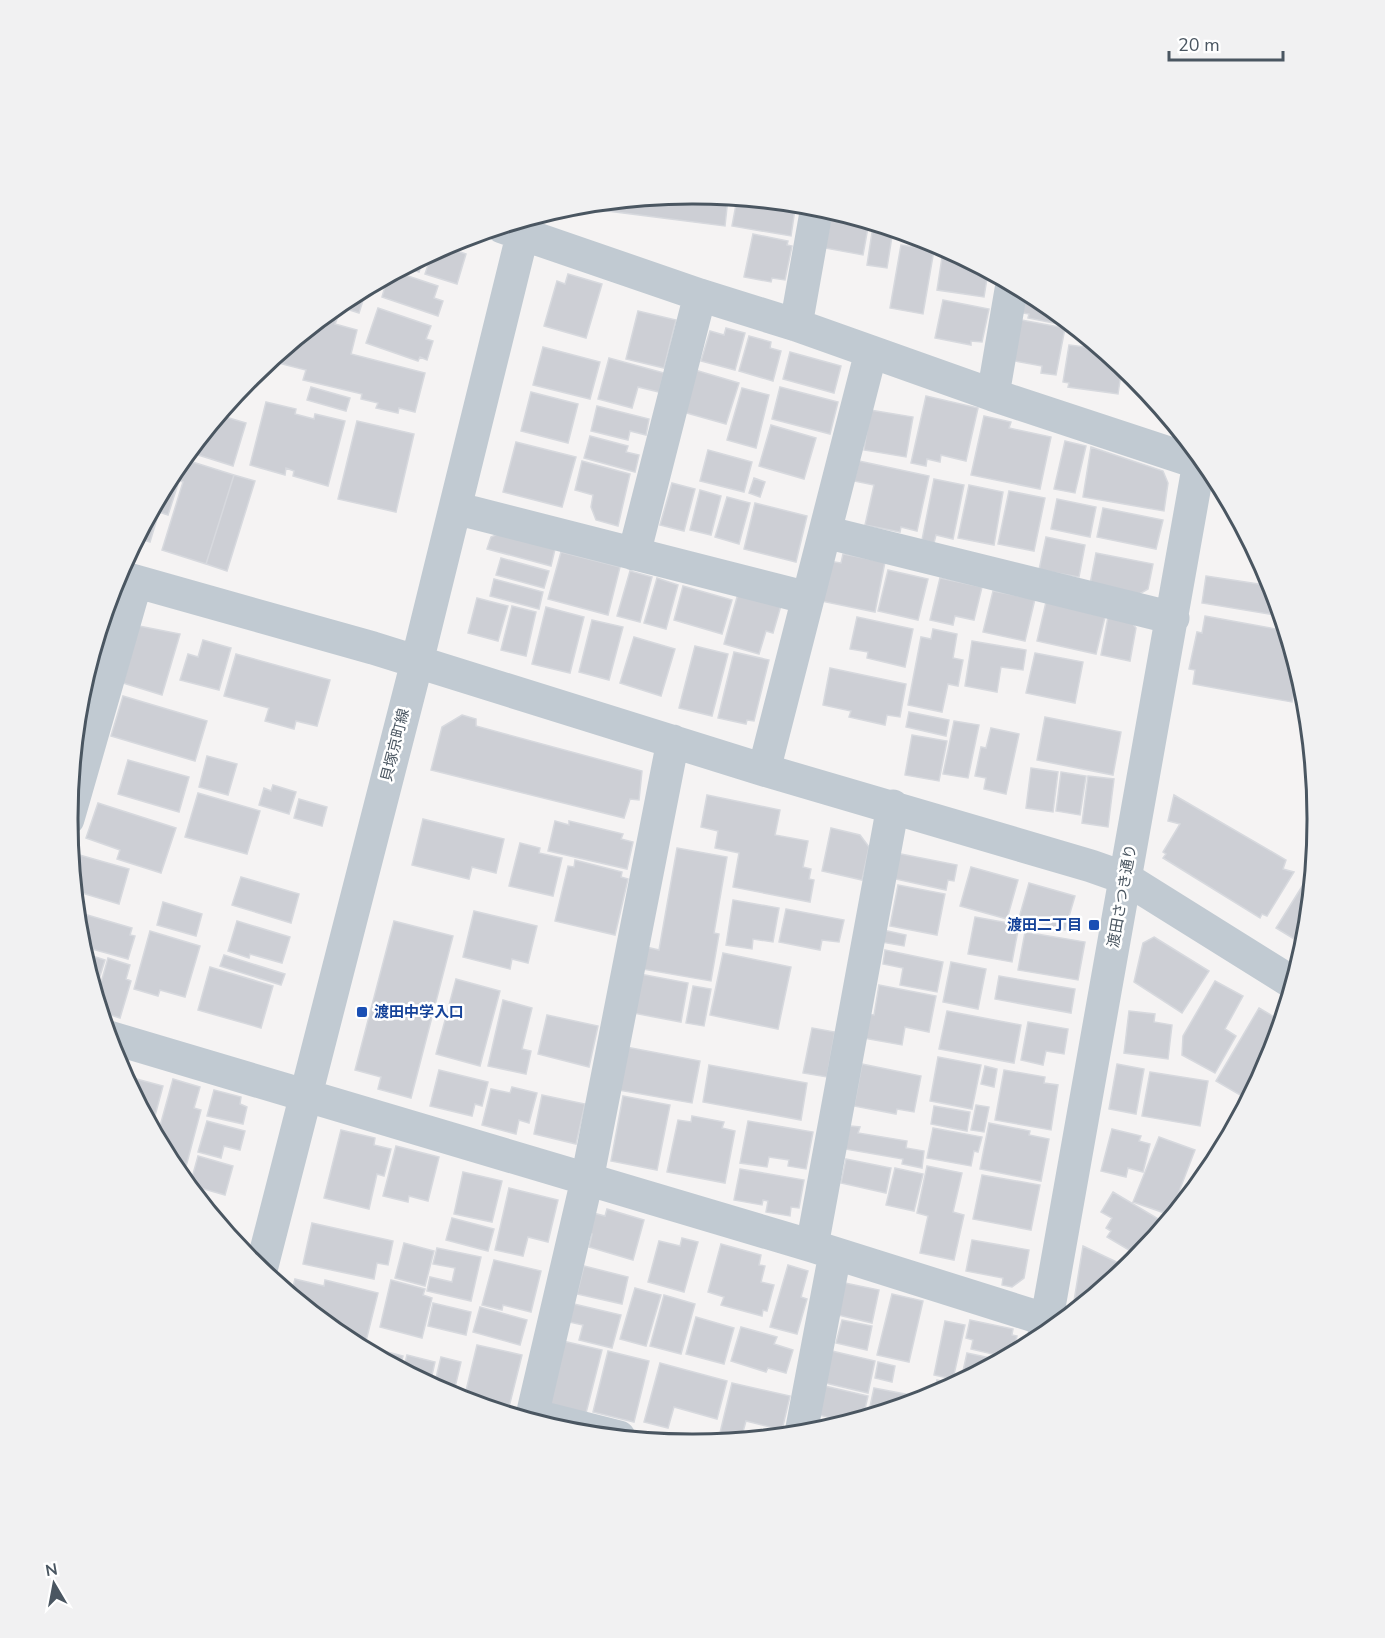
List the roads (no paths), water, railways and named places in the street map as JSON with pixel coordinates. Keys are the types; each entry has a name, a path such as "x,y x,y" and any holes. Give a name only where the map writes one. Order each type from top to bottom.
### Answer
{"street":[{"path":"796,325 815,217"},
{"path":"521,229 700,295 796,325 993,395 1189,458"},
{"name":"貝塚京町線","path":"264,1259 455,508 515,231"},
{"path":"993,395 1010,293"},
{"path":"634,554 700,295"},
{"path":"764,770 871,352"},
{"name":"渡田さつき通り","path":"1050,1319 1125,878 1200,473"},
{"path":"455,508 808,598"},
{"path":"825,532 1173,618"},
{"path":"127,579 373,648 764,770 893,806 1125,878 1286,979"},
{"path":"80,770 124,586"},
{"path":"533,1413 587,1180 673,741"},
{"path":"802,1424 823,1250 893,806"},
{"path":"120,1040 823,1250 1042,1325"}],"place":[{"name":"渡田二丁目","path":"1094,925"},
{"name":"渡田中学入口","path":"362,1012"}]}
